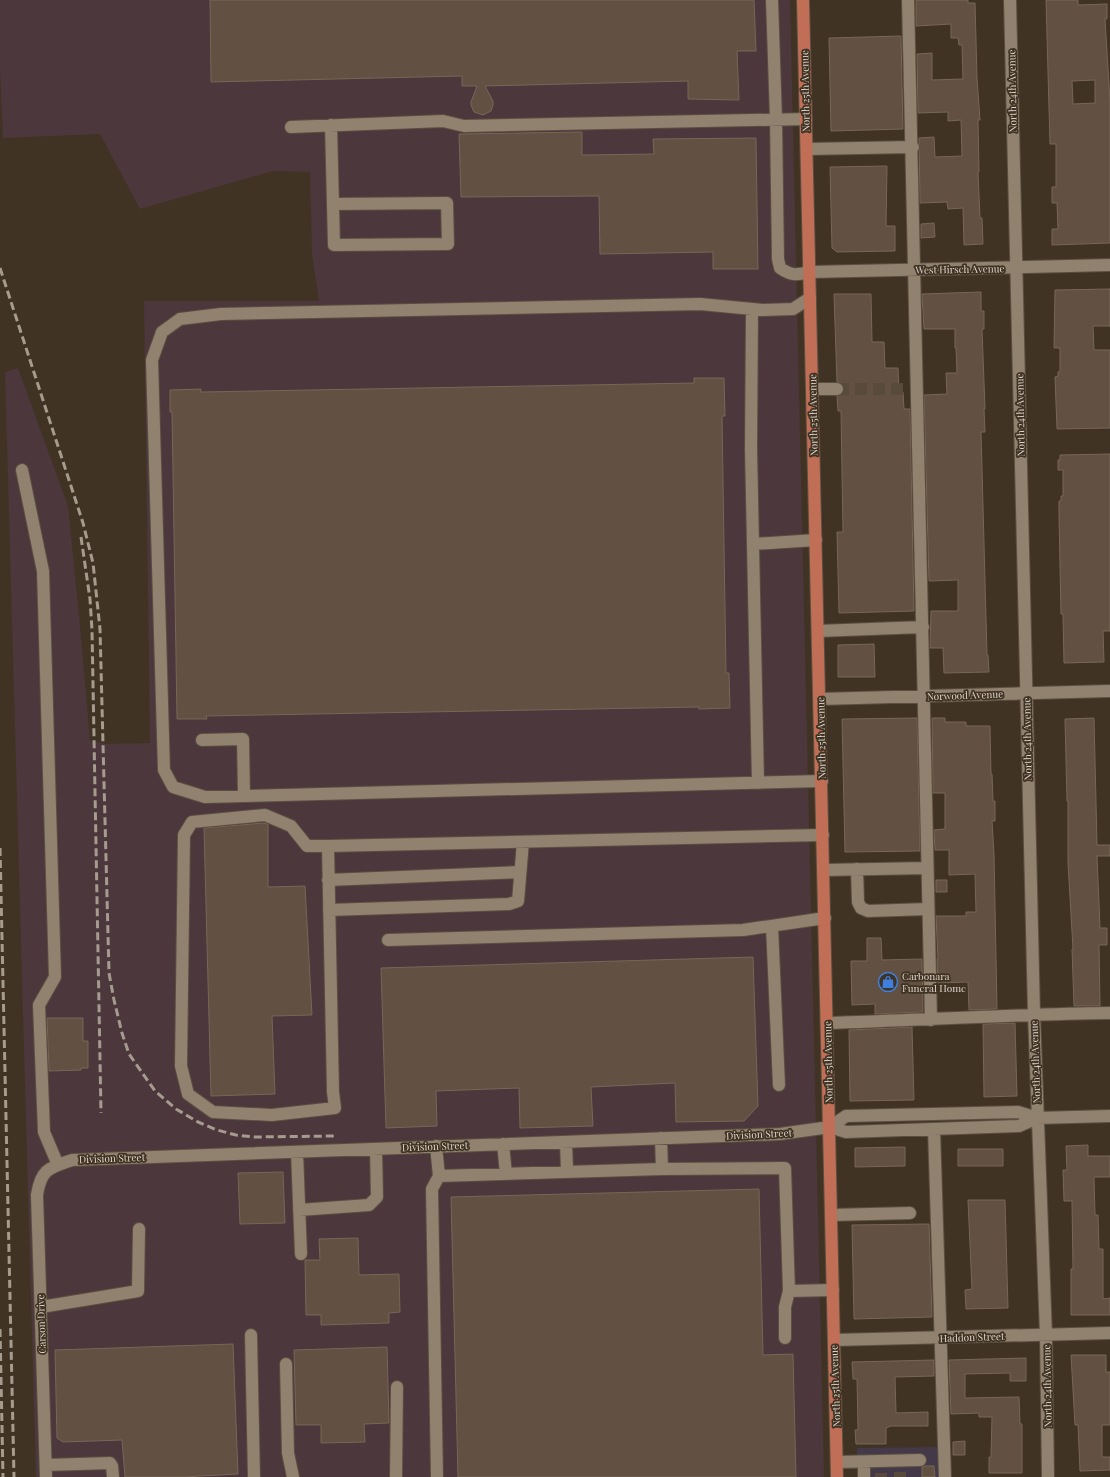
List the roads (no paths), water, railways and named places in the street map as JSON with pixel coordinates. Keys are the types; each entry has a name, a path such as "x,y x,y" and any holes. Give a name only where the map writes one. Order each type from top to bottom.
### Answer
{"main road":[{"name":"North 25th Avenue","path":"803,0 837,1477"}],"street":[{"path":"772,0 776,119"},
{"path":"908,0 913,147 914,270 910,390 923,627 931,1020"},
{"name":"North 24th Avenue","path":"1010,0 1034,1014 1046,1334 1048,1477"},
{"name":"West Hirsch Avenue","path":"776,119 778,258 780,268 788,274 810,272 1110,265"},
{"path":"291,127 443,121 464,126 806,119"},
{"path":"331,125 334,245 448,244 447,203 333,204"},
{"path":"807,149 913,147"},
{"path":"810,298 792,309 752,309 700,304 221,314 180,319 162,332 152,360 164,770 173,787 205,797 822,781"},
{"path":"752,309 751,449 758,783"},
{"path":"812,389 837,389"},
{"path":"22,470 43,571 55,977 39,1004 44,1132 58,1165"},
{"path":"753,544 816,540"},
{"path":"818,631 923,627"},
{"name":"Norwood Avenue","path":"820,700 1110,691"},
{"path":"202,740 243,739 244,796"},
{"path":"328,846 333,1092 335,1108 272,1115 213,1112 188,1094 181,1066 184,835 192,822 265,815 291,826 307,846 823,835"},
{"path":"329,910 509,904 518,901 523,842"},
{"path":"824,870 927,868"},
{"path":"857,869 858,902 861,908 868,911 928,909"},
{"path":"328,880 520,872"},
{"path":"388,940 744,930 825,918"},
{"path":"772,926 779,1084"},
{"path":"827,1023 1110,1012"},
{"name":"Division Street","path":"830,1127 846,1116 1018,1112 1037,1118 1110,1116"},
{"name":"Division Street","path":"44,1173 58,1165 72,1160 780,1134 830,1127 846,1132 1021,1126 1037,1118"},
{"path":"934,1129 945,1477"},
{"path":"661,1138 662,1169"},
{"path":"566,1142 567,1171"},
{"path":"503,1144 506,1174"},
{"path":"436,1146 439,1176 432,1189 436,1477"},
{"path":"299,1210 369,1205 377,1197 376,1149"},
{"path":"297,1152 301,1254"},
{"path":"439,1176 567,1171 785,1168 789,1291 785,1307 785,1338"},
{"name":"Carson Drive","path":"44,1173 39,1183 37,1195 46,1471"},
{"path":"831,1214 910,1213"},
{"path":"41,1307 138,1291 139,1229"},
{"path":"789,1291 833,1290"},
{"name":"Haddon Street","path":"834,1340 1110,1333"},
{"path":"251,1335 254,1477"},
{"path":"286,1364 288,1453 293,1477"},
{"path":"396,1477 397,1387"},
{"path":"837,1462 864,1462 881,1467 900,1467 920,1460"},
{"path":"46,1471 110,1462 113,1477"},
{"path":"864,1462 864,1477"}],"tunnel":[{"path":"837,389 904,389"},
{"path":"900,1472 900,1477"}],"railway":[{"path":"0,268 83,523 93,563 100,629 109,973 122,1033 129,1054 155,1091 176,1109 198,1122 217,1130 236,1135 254,1137 334,1136"},
{"path":"81,537 90,599 92,630 101,1113"},
{"path":"0,848 14,1477"},
{"path":"0,1329 3,1477"}],"place":[{"name":"Carbonara Funeral Home","path":"888,982"}]}
